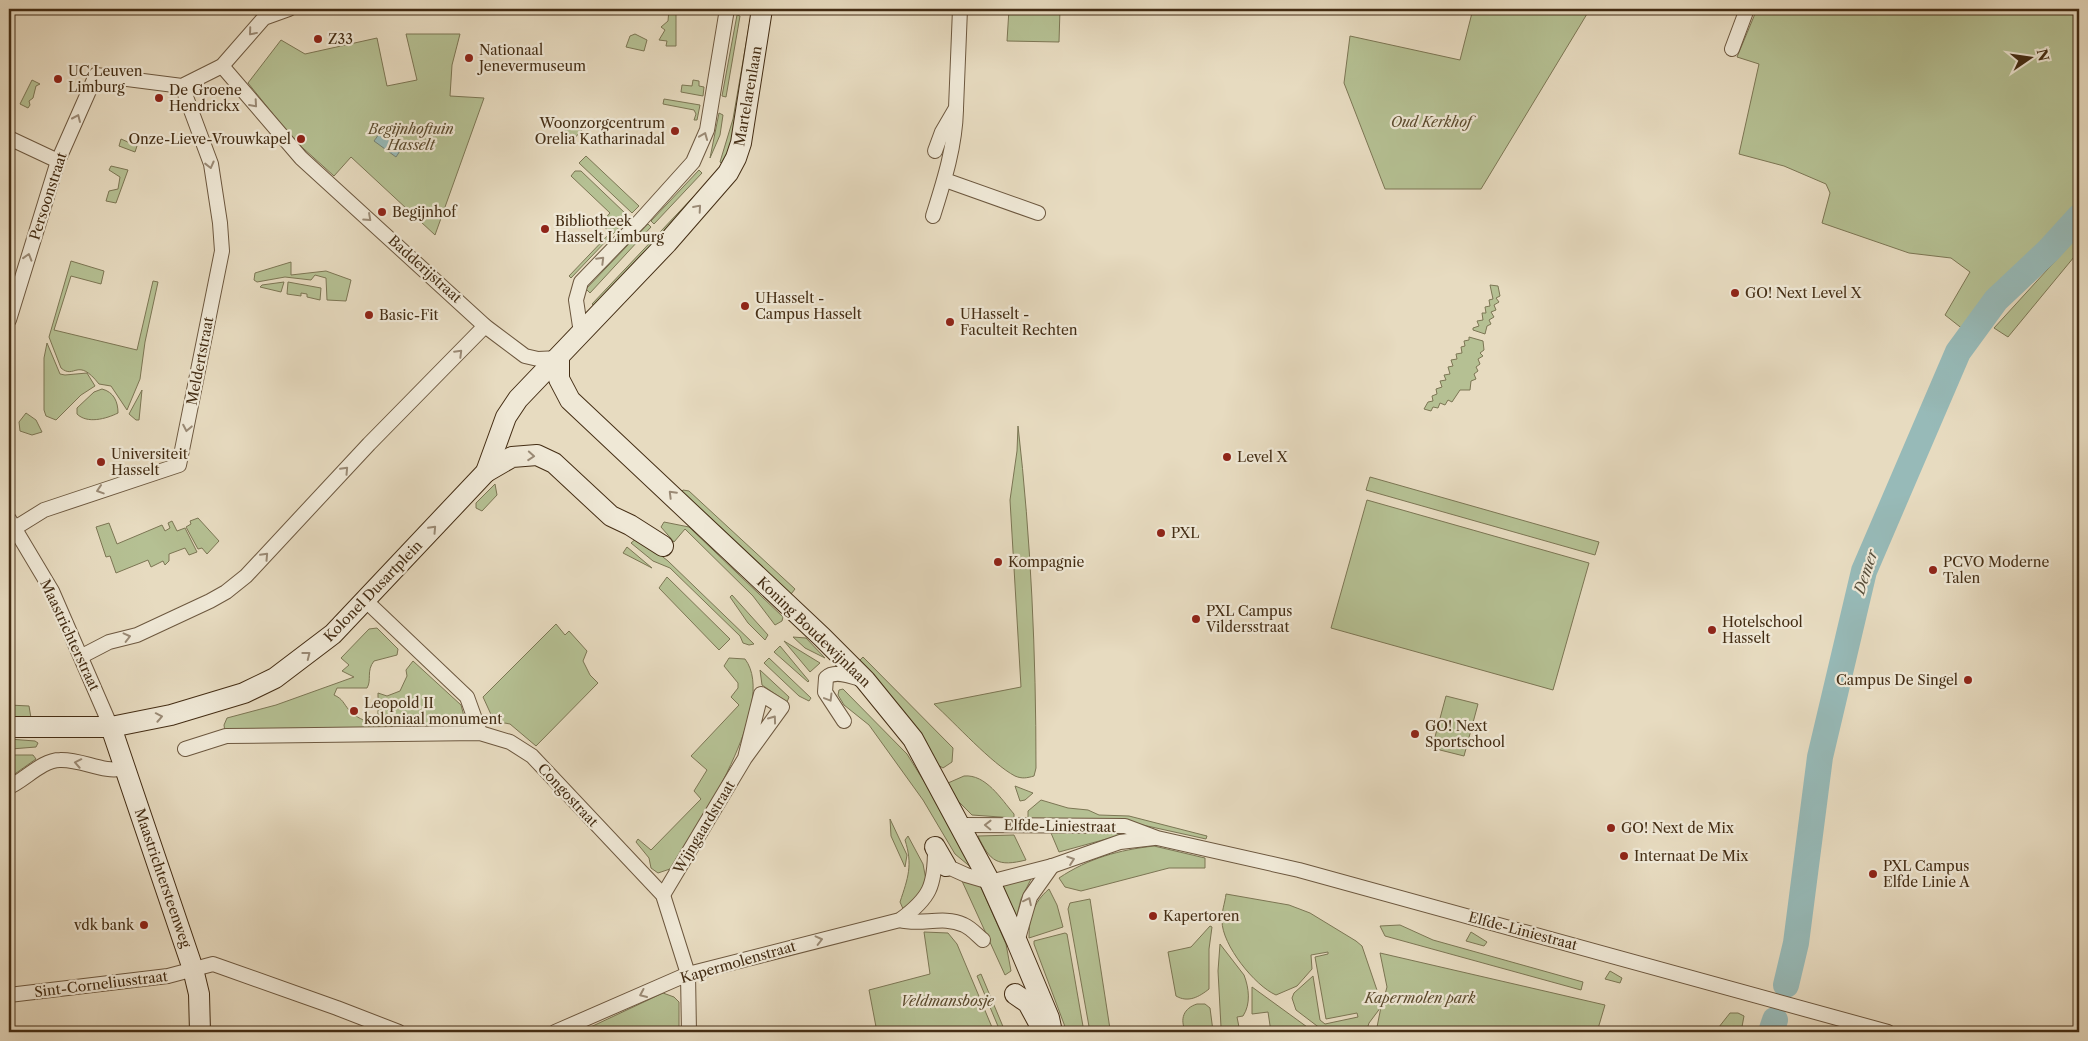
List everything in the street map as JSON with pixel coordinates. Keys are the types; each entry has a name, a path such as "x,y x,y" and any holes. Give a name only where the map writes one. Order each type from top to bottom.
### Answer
{"main road":[{"name":"Martelarenlaan","path":"559,358 667,243 728,173 741,143 762,9"},
{"name":"Kolonel Dusartplein","path":"9,727 111,727 171,715 244,693 275,678 333,634 369,603 486,472 506,417 518,399 559,358"},
{"name":"Koning Boudewijnlaan","path":"559,358 559,379 570,400 822,637 865,680 913,739 990,882 1049,1018 1052,1032"},
{"path":"486,472 512,457 537,455 554,463 611,516 630,525 663,546"},
{"name":"Maastrichtersteenweg","path":"111,727 193,969 199,994 200,1032"},
{"path":"935,847 946,866"},
{"path":"1015,994 1028,1003 1045,1032"}],"street":[{"path":"182,86 222,66 264,18 289,9"},
{"path":"581,333 576,300 581,282 693,162 707,130 727,9"},
{"path":"933,216 945,180 955,131 960,9"},
{"path":"1732,49 1747,9"},
{"name":"Badderijstraat","path":"222,66 300,158 485,326 525,356 538,359 559,358"},
{"name":"Persoonstraat","path":"9,320 58,161 96,75 182,86"},
{"name":"Meldertstraat","path":"12,524 44,510 180,465 222,251 220,223 211,164 182,86"},
{"path":"935,151 942,132 956,108"},
{"path":"9,138 58,161"},
{"path":"945,180 1038,213"},
{"path":"82,656 109,642 137,635 226,592 246,576 369,444 485,326"},
{"name":"Maastrichterstraat","path":"12,524 52,591 82,656 111,727"},
{"path":"185,749 226,736 480,733 467,697 369,603"},
{"path":"844,721 824,692 826,678 829,675 840,674 865,680"},
{"name":"Congostraat","path":"480,733 498,737 532,756 663,895 688,974 689,1032"},
{"name":"Wijngaardstraat","path":"663,895 745,758"},
{"path":"9,787 50,762 60,760 114,771 125,768"},
{"name":"Elfde-Liniestraat","path":"961,825 1125,826 1157,838 1299,870 1888,1032"},
{"name":"Elfde-Liniestraat","path":"990,882 1052,866 1120,842 1157,838"},
{"name":"Kapermolenstraat","path":"555,1032 688,974 900,920 925,899 932,887 935,875 935,847"},
{"path":"946,866 966,875 990,882"},
{"path":"1017,942 1030,897 1052,866"},
{"name":"Kapermolenstraat","path":"900,920 907,922 948,920 965,925 983,940"},
{"name":"Sint-Corneliusstraat","path":"9,995 107,985 168,976 214,964 399,1032"}],"green space":[{"path":"669,9 676,9 676,46 666,46 667,41 659,40 665,30 661,27 668,21"},
{"path":"752,9 732,142 723,165 720,162 733,119"},
{"path":"1009,9 1060,9 1059,42 1007,41"},
{"name":"Oud Kerkhof","path":"1473,9 1590,9 1481,189 1385,189 1344,83 1350,36 1460,60"},
{"path":"1757,9 2079,9 2079,206 1964,330 1945,315 1970,272 1951,258 1909,253 1822,223 1830,193 1826,184 1784,166 1739,154 1759,64 1737,57"},
{"path":"737,15 740,16 726,97 722,96"},
{"name":"Begijnhoftuin Hasselt","path":"406,34 460,34 452,65 450,96 484,98 435,235 351,157 334,176 294,140 248,83 281,40 305,54 377,38 387,86 417,80"},
{"path":"635,34 647,40 644,51 626,47 630,36"},
{"path":"32,80 40,84 36,86 28,108 20,104"},
{"path":"693,80 699,81 699,86 704,87 703,96 681,92 682,85 692,86"},
{"path":"664,99 700,105 697,120 694,120 696,114 694,110 663,104"},
{"path":"719,113 723,115 720,135 710,158"},
{"path":"570,124 574,127 576,124 582,130 572,141 562,132"},
{"path":"121,139 137,146 135,152 119,146"},
{"path":"586,156 639,206 632,213 579,163"},
{"path":"111,166 128,170 116,203 106,201 109,191 118,189 120,177 109,170"},
{"path":"699,170 702,173 654,224 651,221"},
{"path":"575,171 581,171 626,214 627,219 571,278 569,276 610,233 601,223 610,213 571,176"},
{"path":"713,176 717,178 596,307 592,304"},
{"path":"648,224 651,227 590,293 586,289"},
{"path":"2079,235 2079,251 2008,337 1994,328"},
{"path":"71,261 104,271 101,284 71,276 54,330 137,350 153,281 158,282 145,342 140,379 127,410 111,386 99,384 86,371 77,370 70,372 61,368 49,337"},
{"path":"291,262 291,275 326,271 351,280 346,301 327,300 326,278 315,275 311,280 285,277 257,282 254,280 255,273"},
{"path":"284,282 281,292 260,287 262,285"},
{"path":"288,282 321,288 320,300 307,297 307,294 301,293 301,296 287,294"},
{"path":"1490,285 1498,286 1500,296 1496,298 1499,302 1494,305 1496,310 1491,312 1494,317 1489,320 1491,324 1487,326 1485,334 1473,330 1473,328 1479,326 1477,321 1483,320 1482,313 1486,313 1485,307 1490,306 1489,300 1493,299"},
{"path":"1469,337 1483,341 1484,350 1480,353 1483,356 1478,359 1480,364 1476,367 1478,371 1474,374 1476,379 1471,381 1470,390 1460,390 1452,402 1448,400 1445,405 1440,403 1438,408 1433,407 1431,411 1424,409 1428,402 1433,401 1432,396 1437,394 1436,389 1442,387 1440,381 1446,380 1444,375 1450,374 1448,367 1453,366 1451,360 1457,359 1456,354 1462,353 1461,347 1465,346 1464,341 1469,340"},
{"path":"47,343 60,374 87,373 95,386 81,395 56,420 46,416 44,410 44,358"},
{"path":"102,389 110,392 115,398 118,413 102,419 91,420 77,414 77,408 94,392"},
{"path":"142,390 139,420 136,420 129,414"},
{"path":"26,413 36,420 42,432 32,435 20,431 19,422"},
{"path":"1018,426 1032,597 1035,683 1036,768 1034,776 1024,778 1015,776 996,762 934,704 1021,687 1010,500 1017,451"},
{"path":"1370,477 1599,542 1595,555 1366,490"},
{"path":"495,484 497,495 482,511 476,508 476,503"},
{"path":"683,490 689,491 795,589 788,598 679,494"},
{"path":"1367,500 1589,563 1553,690 1331,628"},
{"path":"198,518 219,541 207,554 202,548 198,549 186,527 191,524 190,521"},
{"path":"172,521 177,531 185,528 197,552 189,555 185,548 169,554 169,561 165,565 163,561 151,567 148,560 116,573 110,556 106,557 96,527 109,523 117,544 162,525 165,531 170,528 168,523"},
{"path":"664,522 689,527 783,617 782,621 775,625 753,596 685,529 674,542 661,527"},
{"path":"638,537 668,561 754,644 743,643 740,636 670,568 653,561 631,543"},
{"path":"627,547 652,568 623,553"},
{"path":"667,577 730,639 719,650 659,588"},
{"path":"732,595 768,635 765,640 748,623 730,597"},
{"path":"556,624 565,635 569,631 587,651 583,661 590,675 598,683 536,746 510,724 494,721 483,697"},
{"path":"377,628 398,649 397,655 374,661 370,668 367,688 337,688 334,695 353,714 368,722 378,717 378,693 387,696 400,691 407,676 406,670 413,661 461,705 465,720 458,727 225,732 224,725 227,718 276,705 354,677 342,671 349,665 341,658 369,629"},
{"path":"793,637 806,638 825,658 805,648"},
{"path":"784,641 820,663 810,672"},
{"path":"780,646 809,681 808,682 774,652"},
{"path":"863,657 953,748 952,762 943,768 938,765 857,663"},
{"path":"729,658 745,659 753,679 751,705 743,734 731,765 673,868 658,873 651,868 649,858 636,842 638,839 651,850 701,799 694,791 707,770 691,756 739,705 731,697 738,688 738,683 724,666"},
{"path":"769,658 811,698 809,701 799,696 764,663"},
{"path":"760,670 789,697 787,702 762,685"},
{"path":"843,689 907,754 935,799 973,869 955,854 923,800 869,725 844,705 838,695 839,690"},
{"path":"1446,696 1478,704 1464,756 1432,748"},
{"path":"9,705 29,706 31,718 9,717"},
{"path":"9,739 35,741 38,743 36,747 9,749"},
{"path":"9,755 33,755 36,759 9,778"},
{"path":"964,776 972,776 986,783 1014,814 1014,818 972,815 958,801 948,783"},
{"path":"1015,786 1033,793 1025,800 1020,801"},
{"path":"1041,800 1068,808 1088,810 1099,815 1129,816 1207,836 1206,839 1129,822 1028,819 1028,811"},
{"path":"890,819 907,855 905,867 891,836"},
{"path":"1121,832 1121,835 1059,852 1051,833"},
{"path":"1014,835 1026,860 1008,863 991,857 978,836"},
{"path":"908,836 923,864 927,885 904,911 900,902 909,864 905,840"},
{"path":"1154,846 1205,858 1205,868 1169,868 1081,891 1065,887 1059,878 1093,860 1129,850"},
{"path":"1032,877 1021,899 1016,919 1000,887"},
{"path":"962,881 980,885 1006,944 1011,971 1005,975"},
{"path":"1049,889 1057,905 1063,927 1029,938 1033,911 1039,900"},
{"name":"Kapermolen park","path":"1226,894 1289,905 1310,913 1356,941 1362,946 1382,1005 1387,987 1380,953 1605,1005 1597,1032 1376,1032 1381,1007 1369,1023 1366,1032 1325,1032 1296,1010 1292,998 1294,993 1313,976 1320,1020 1325,1024 1358,1017 1357,1013 1326,1019 1315,957 1328,954 1328,952 1311,955 1312,969 1297,986 1276,995 1250,974 1241,964 1227,941 1223,931 1222,918"},
{"path":"1090,899 1110,1029 1101,1032 1090,1032 1068,909 1070,903"},
{"path":"1400,925 1433,940 1583,982 1581,990 1385,936 1380,926"},
{"path":"1210,926 1212,927 1209,949 1209,989 1193,998 1180,998 1176,996 1168,952 1191,947"},
{"name":"Veldmansbosje","path":"924,932 948,933 957,944 994,1032 877,1032 869,990 930,974"},
{"path":"1471,932 1487,942 1484,946 1466,941"},
{"path":"1067,934 1084,1032 1067,1032 1034,944 1034,941"},
{"path":"1220,944 1244,975 1247,985 1246,1011 1243,1016 1237,1017 1240,1032 1222,1032 1218,971"},
{"path":"1610,971 1622,978 1620,983 1605,979"},
{"path":"981,974 1004,1029 1000,1031 977,976"},
{"path":"1252,987 1314,1032 1271,1032 1268,1012 1252,1014"},
{"path":"663,993 674,997 679,1002 679,1032 580,1032"},
{"path":"1197,1004 1205,1004 1210,1008 1213,1031 1186,1032 1183,1023 1184,1015 1189,1008"},
{"path":"1730,1013 1738,1013 1744,1016 1741,1032 1715,1032"}],"water":[{"path":"384,127 406,142 396,157 374,141"}],"waterway":[{"name":"Demer","path":"1786,985 1796,943 1820,757 1864,571 1958,352 1996,300 2049,250 2079,217"},
{"name":"Demer","path":"1771,1032 1775,1020"}],"place":[{"name":"Z33","path":"318,39"},
{"name":"Nationaal Jenevermuseum","path":"469,58"},
{"name":"UC Leuven Limburg","path":"58,79"},
{"name":"De Groene Hendrickx","path":"159,98"},
{"name":"Woonzorgcentrum Orelia Katharinadal","path":"675,131"},
{"name":"Onze-Lieve-Vrouwkapel","path":"301,139"},
{"name":"Begijnhof","path":"382,212"},
{"name":"Bibliotheek Hasselt Limburg","path":"545,229"},
{"name":"GO! Next Level X","path":"1735,293"},
{"name":"UHasselt - Campus Hasselt","path":"745,306"},
{"name":"Basic-Fit","path":"369,315"},
{"name":"UHasselt - Faculteit Rechten","path":"950,322"},
{"name":"Level X","path":"1227,457"},
{"name":"Universiteit Hasselt","path":"101,462"},
{"name":"PXL","path":"1161,533"},
{"name":"Kompagnie","path":"998,562"},
{"name":"PCVO Moderne Talen","path":"1933,570"},
{"name":"PXL Campus Vildersstraat","path":"1196,619"},
{"name":"Hotelschool Hasselt","path":"1712,630"},
{"name":"Campus De Singel","path":"1968,680"},
{"name":"Leopold II koloniaal monument","path":"354,711"},
{"name":"GO! Next Sportschool","path":"1415,734"},
{"name":"GO! Next de Mix","path":"1611,828"},
{"name":"Internaat De Mix","path":"1624,856"},
{"name":"PXL Campus Elfde Linie A","path":"1873,874"},
{"name":"Kapertoren","path":"1153,916"},
{"name":"vdk bank","path":"144,925"}]}
